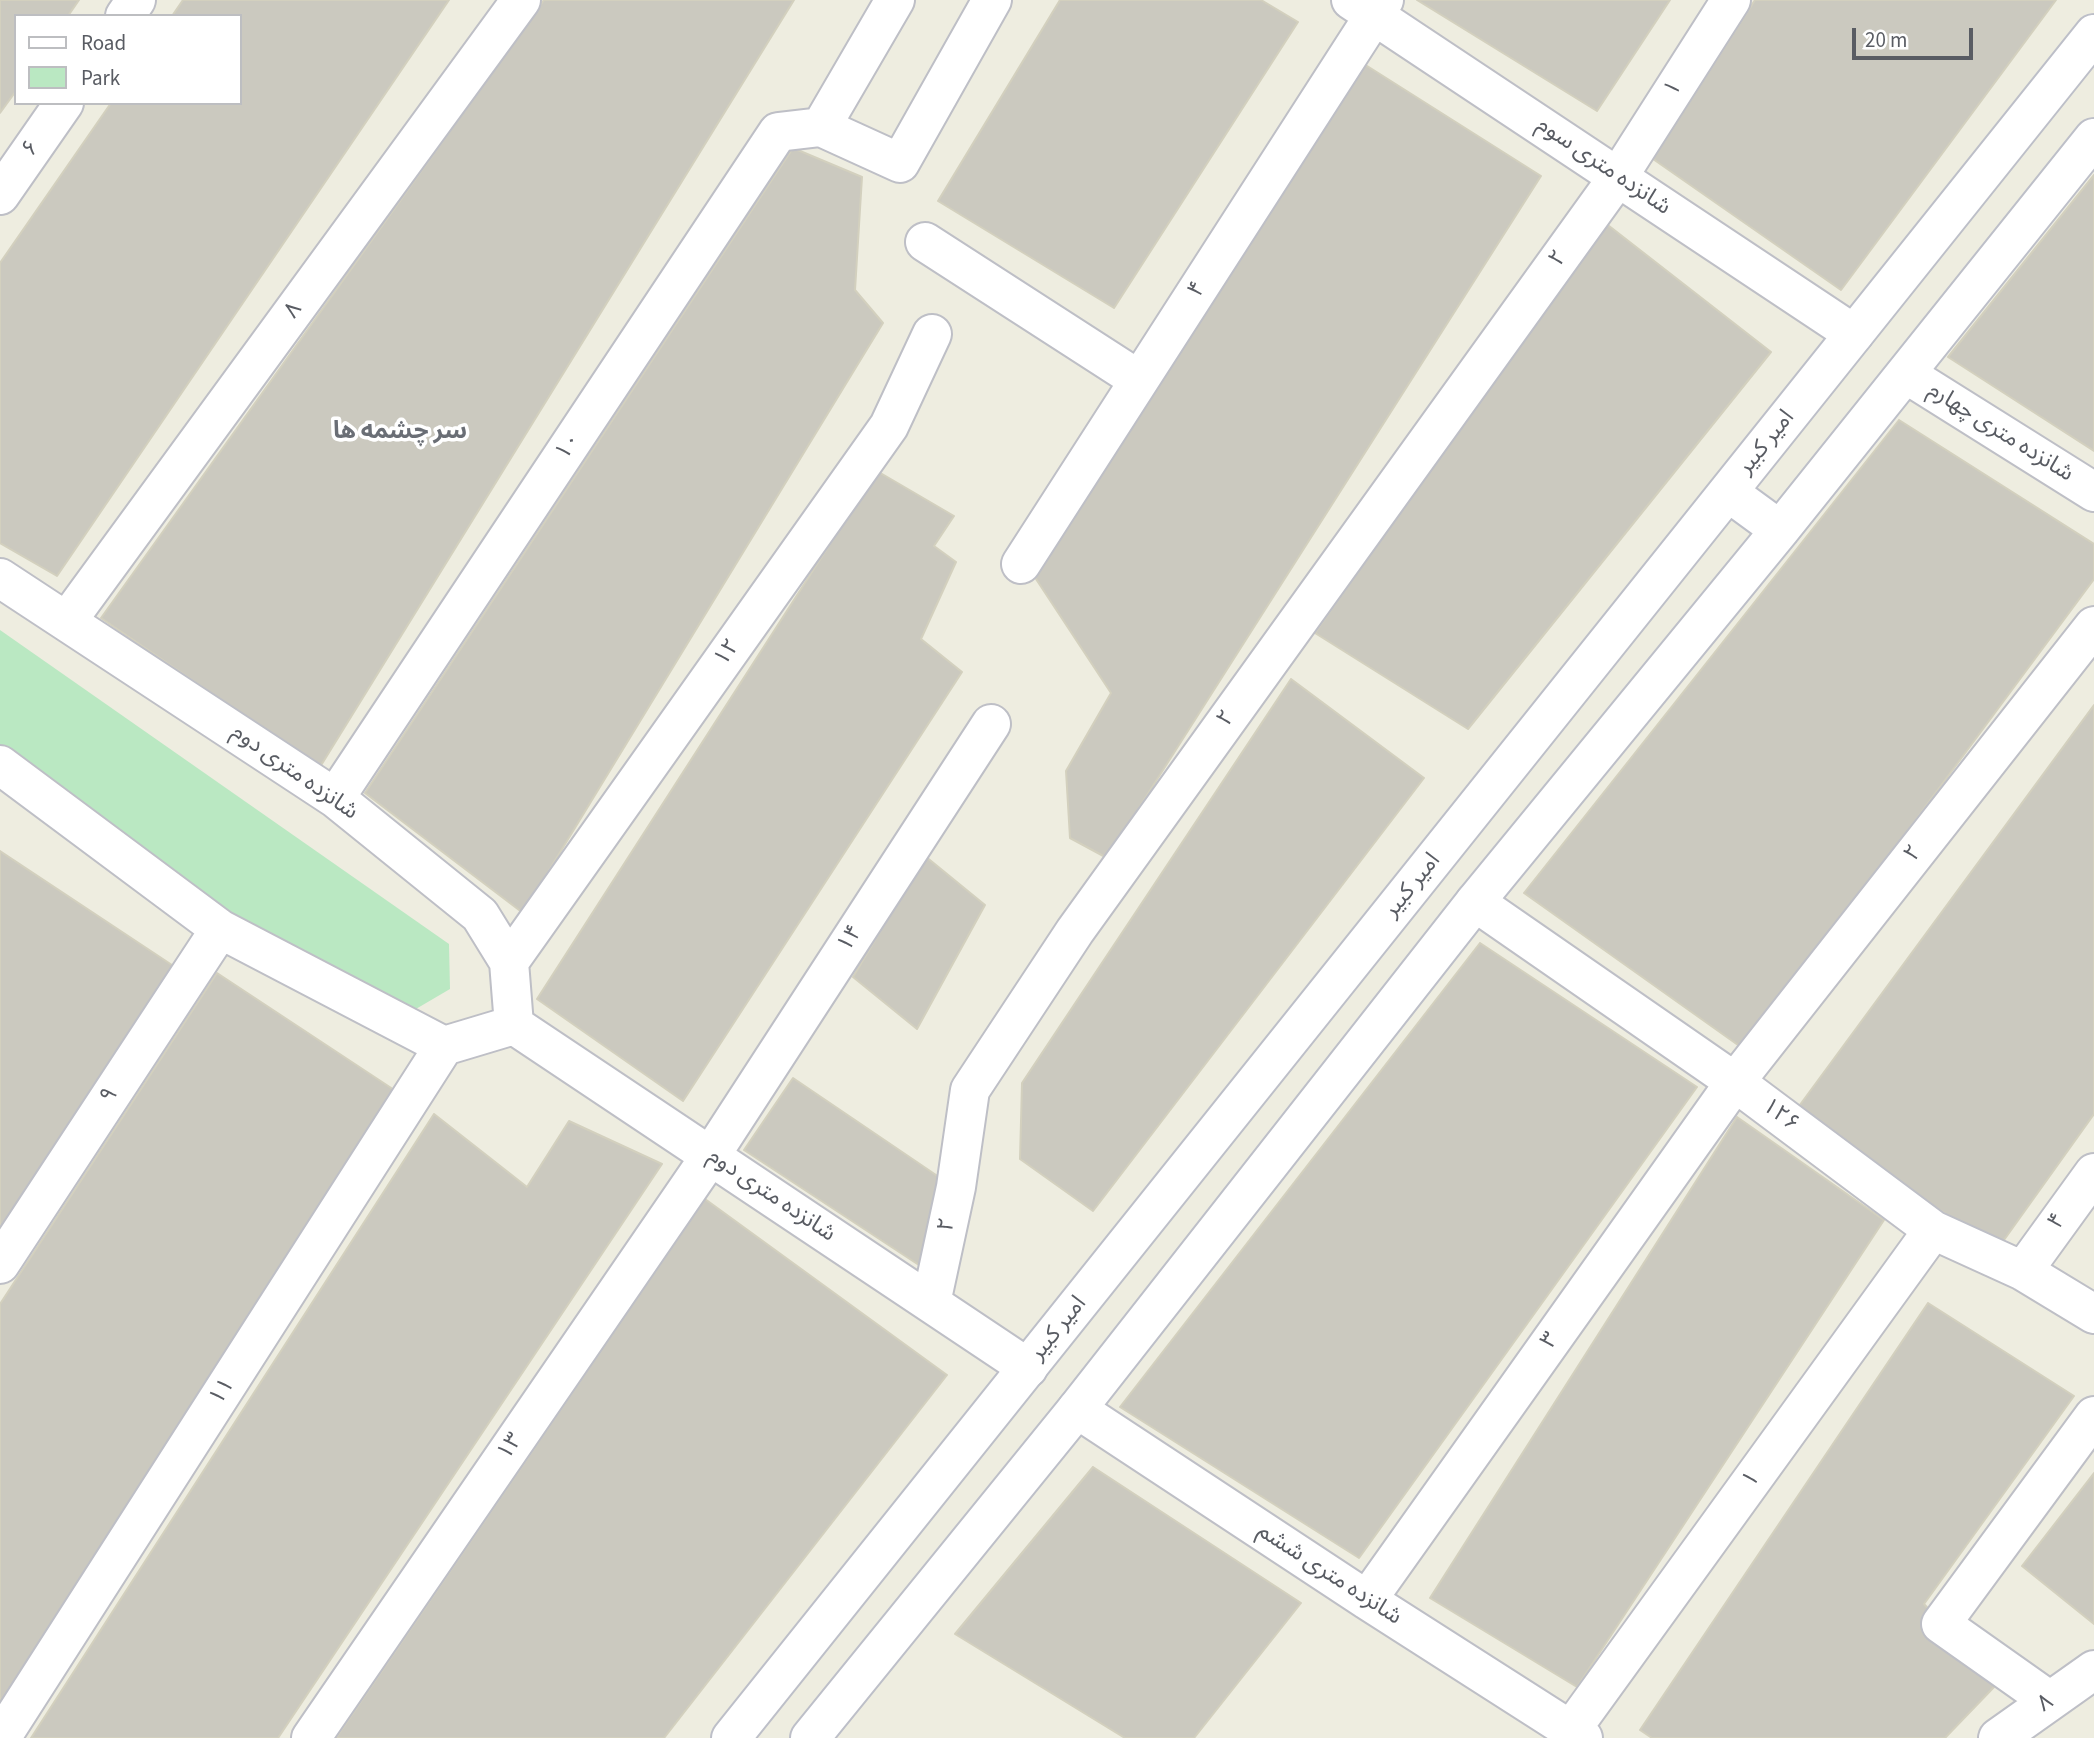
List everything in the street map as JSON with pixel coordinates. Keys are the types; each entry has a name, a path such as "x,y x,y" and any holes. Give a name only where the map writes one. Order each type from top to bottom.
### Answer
{"street":[{"name":"۸","path":"67,621 521,0"},
{"path":"895,0 821,127 900,163 992,0"},
{"name":"۱","path":"1618,177 1731,0"},
{"name":"شانزده متری سوم","path":"1370,5 1618,177 1854,334"},
{"name":"۴","path":"1021,564 1139,380 1370,5"},
{"name":"امیر کبیر","path":"731,1738 2094,34"},
{"name":"۶","path":"0,195 63,105"},
{"name":"۱۰","path":"335,797 778,132 821,127"},
{"path":"810,1738 1077,1409 1475,902 1780,530 2094,138"},
{"name":"۲","path":"931,1303 956,1187 970,1090 1075,931 1618,177"},
{"path":"925,242 1139,380"},
{"name":"۱۲","path":"509,962 889,426 932,334"},
{"name":"شانزده متری چهارم","path":"1906,374 2094,492"},
{"path":"1728,492 1780,530"},
{"name":"شانزده متری دوم","path":"0,578 335,797 480,915 509,962 514,1025 1028,1368"},
{"name":"۲","path":"1735,1082 2094,626"},
{"name":"۱۴","path":"711,1155 990,724"},
{"path":"0,765 219,929 444,1046 514,1025"},
{"name":"۱۲۶","path":"1475,902 1735,1082 1933,1230 2023,1271 2094,1314"},
{"name":"۹","path":"0,1264 219,929"},
{"name":"۱۱","path":"1,1738 444,1046"},
{"name":"۳","path":"1367,1600 1735,1082"},
{"name":"۱۳","path":"311,1738 711,1155"},
{"name":"۴","path":"2023,1271 2094,1173"},
{"name":"۱","path":"1577,1734 1933,1230"},
{"name":"شانزده متری ششم","path":"1077,1409 1577,1734"},
{"path":"2050,1701 1941,1624 2094,1416"},
{"name":"۸","path":"1998,1738 2094,1670"}],"green space":[{"path":"0,630 449,944 450,989 380,1030 0,772"}],"building":[{"path":"0,0 79,0 69,14 14,14 14,94 0,113"},
{"path":"183,0 449,0 57,576 0,543 0,263 110,105 242,105 242,14 173,14"},
{"path":"544,0 794,0 320,767 101,618"},
{"path":"1060,0 1261,0 1298,22 1114,308 938,201"},
{"path":"1417,0 1670,0 1597,111"},
{"path":"1755,0 2056,0 1841,290 1653,159"},
{"path":"1364,64 1541,176 1107,858 1070,838 1066,771 1111,693 1034,576"},
{"path":"793,148 862,177 855,290 883,323 523,913 365,793"},
{"path":"2094,175 2094,451 1948,357"},
{"path":"1604,222 1771,352 1468,729 1315,633"},
{"path":"1899,420 2094,544 2094,579 1745,1050 1524,893"},
{"path":"877,471 954,516 934,546 956,562 921,639 962,672 683,1101 537,999"},
{"path":"1291,679 1424,778 1093,1211 1020,1159 1022,1083"},
{"path":"2094,705 2094,1114 1999,1247 1791,1117"},
{"path":"0,851 178,969 0,1240"},
{"path":"925,856 985,905 917,1029 853,977"},
{"path":"1480,943 1697,1087 1359,1558 1120,1407"},
{"path":"217,973 420,1107 0,1738 0,1304"},
{"path":"793,1078 939,1177 928,1271 744,1150"},
{"path":"434,1114 527,1187 569,1121 662,1164 278,1738 31,1738"},
{"path":"1737,1117 1884,1220 1577,1687 1430,1598"},
{"path":"705,1199 947,1375 664,1738 336,1738"},
{"path":"1928,1303 2074,1396 1924,1604 1996,1685 1945,1738 1652,1738 1640,1730"},
{"path":"1093,1467 1301,1603 1194,1738 1125,1738 955,1634"},
{"path":"2094,1473 2094,1624 2022,1566"}],"district":[{"name":"سر چشمه ها","path":"400,433"}]}
